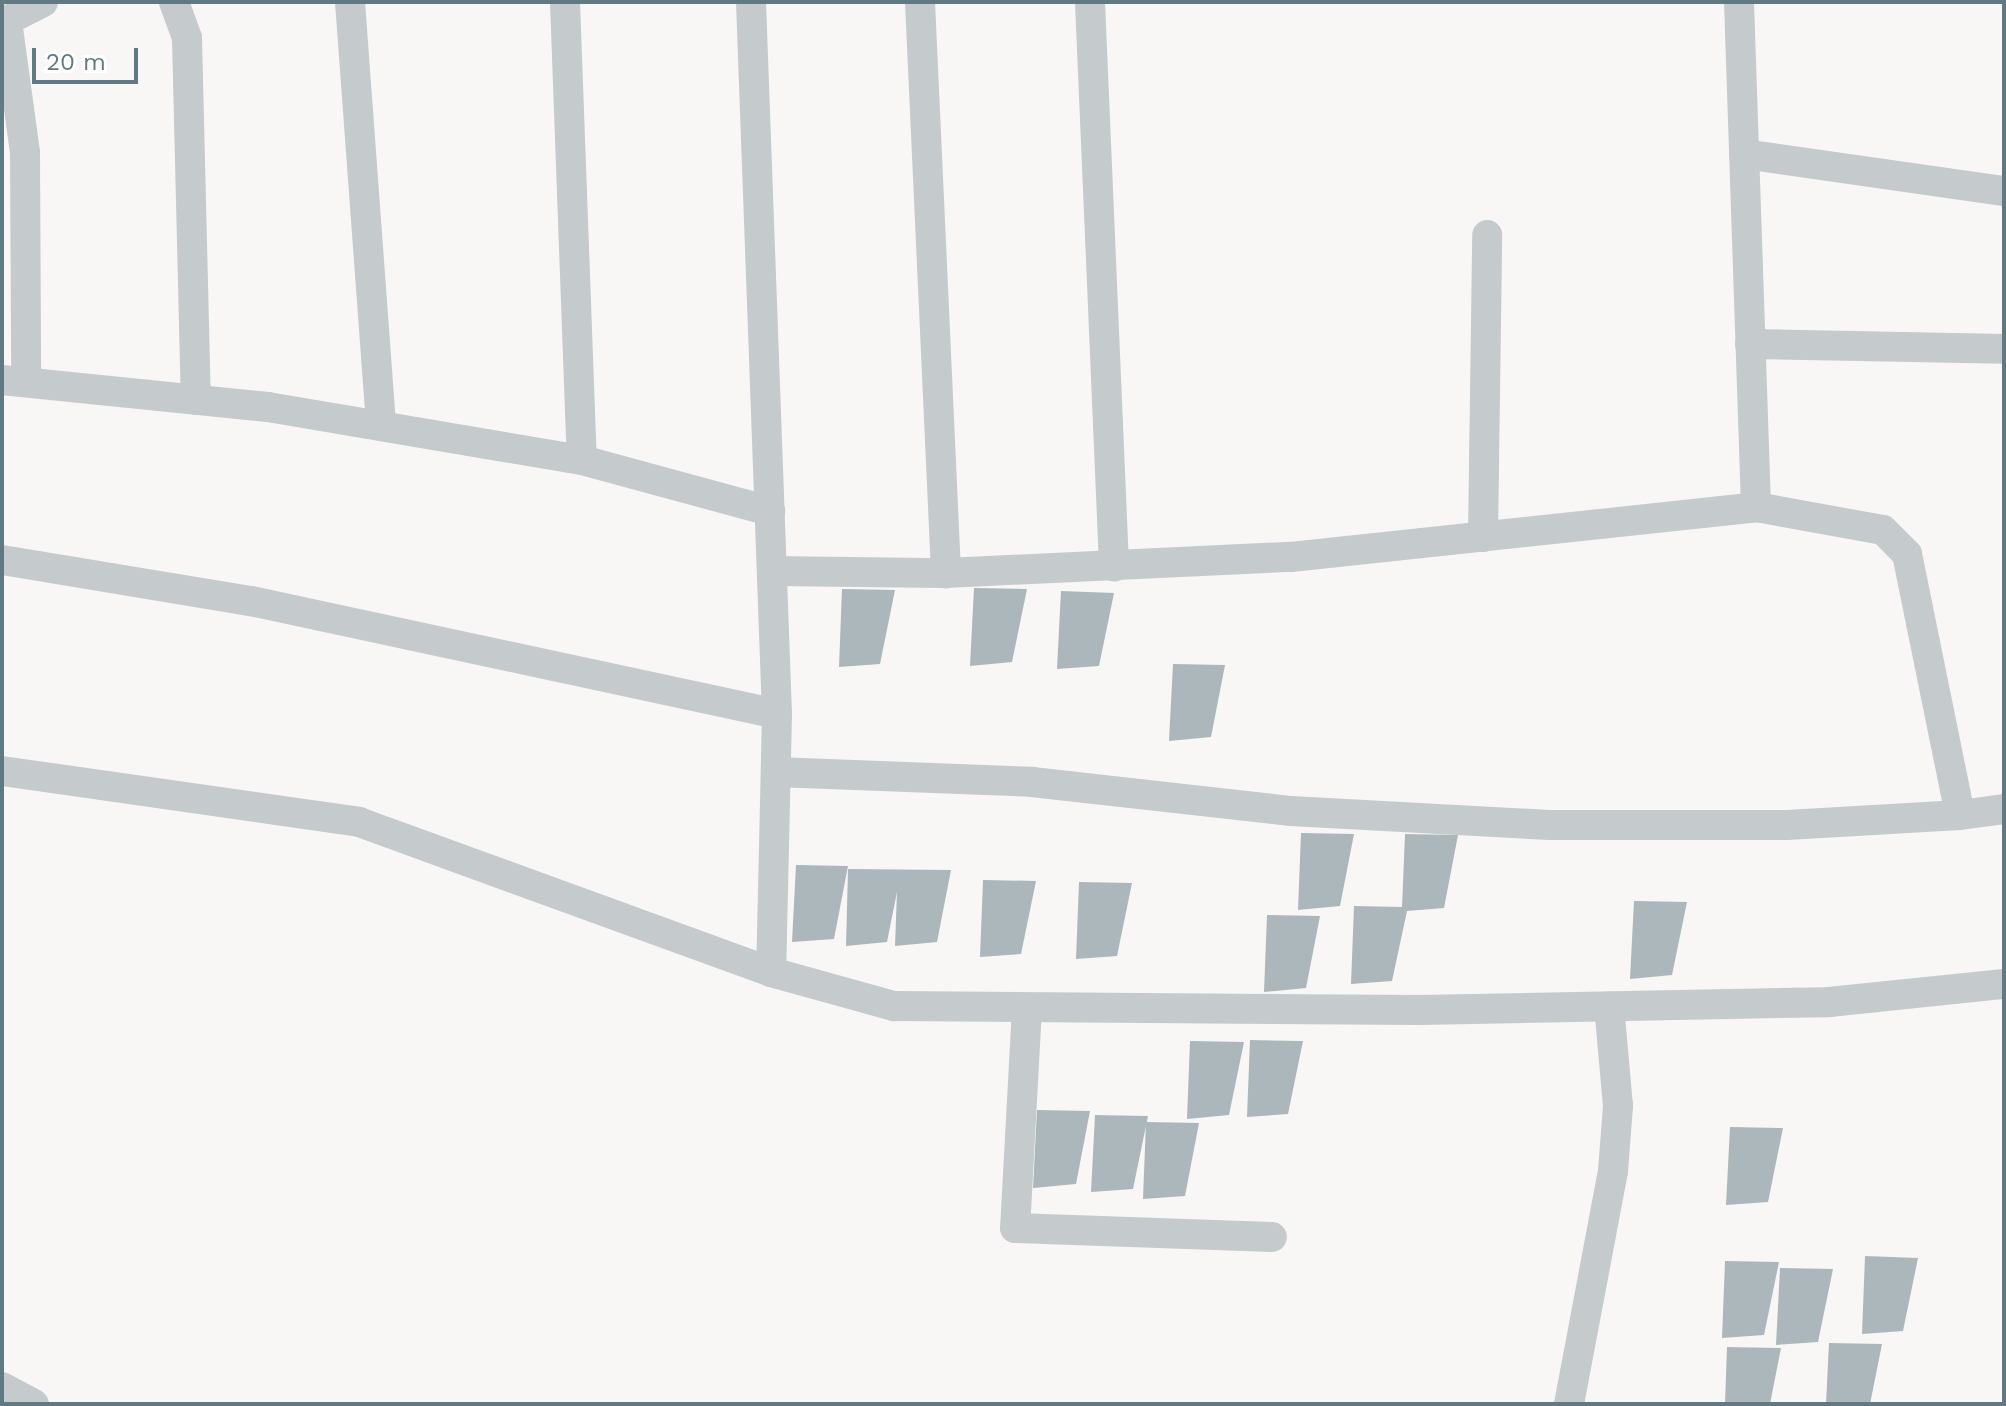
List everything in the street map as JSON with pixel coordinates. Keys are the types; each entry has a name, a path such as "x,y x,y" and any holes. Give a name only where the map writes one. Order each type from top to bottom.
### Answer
{"street":[{"path":"43,2 5,22 25,153 14,381 196,400 381,426 582,460 770,511"},
{"path":"174,2 187,38 196,400"},
{"path":"350,2 381,426"},
{"path":"565,2 582,460"},
{"path":"751,2 777,714 771,972"},
{"path":"920,2 946,573"},
{"path":"1090,2 1114,566"},
{"path":"1739,2 1756,507"},
{"path":"1744,154 2004,191"},
{"path":"1483,537 1487,235"},
{"path":"1750,344 2004,349"},
{"path":"772,571 946,573 1114,566 1483,537 1756,507 1883,530 1907,554 1960,815"},
{"path":"2,560 251,601 777,714"},
{"path":"2,771 359,822 771,972 894,1006 1609,1006 1829,1002 2004,984"},
{"path":"776,772 1032,782 1291,811 1550,825 1787,825 1960,815 2004,809"},
{"path":"1569,1404 1613,1171 1618,1106 1609,1006"},
{"path":"1027,1008 1015,1228 1272,1237"},
{"path":"2,1387 34,1404"}],"building":[{"path":"974,588 1027,589 1012,662 970,666"},
{"path":"842,589 895,590 880,664 839,667"},
{"path":"1061,591 1114,593 1099,666 1057,669"},
{"path":"1173,664 1225,665 1211,737 1169,741"},
{"path":"1301,833 1354,834 1340,906 1298,910"},
{"path":"1405,834 1458,835 1444,908 1407,911 1392,981 1351,984 1354,906 1402,907"},
{"path":"796,865 848,866 834,939 792,942"},
{"path":"848,869 951,870 937,942 895,946 897,892 887,942 846,946"},
{"path":"983,880 1036,881 1021,954 980,957"},
{"path":"1079,882 1132,883 1117,956 1076,959"},
{"path":"1634,901 1687,902 1672,975 1630,979"},
{"path":"1267,915 1320,916 1306,988 1264,992"},
{"path":"1250,1040 1303,1041 1288,1114 1247,1117"},
{"path":"1190,1041 1244,1042 1229,1115 1187,1119"},
{"path":"1037,1110 1090,1111 1076,1184 1033,1188"},
{"path":"1095,1115 1148,1116 1133,1189 1091,1192"},
{"path":"1146,1122 1199,1123 1185,1196 1143,1199"},
{"path":"1730,1127 1783,1128 1768,1202 1726,1205"},
{"path":"1865,1256 1918,1258 1903,1331 1862,1334"},
{"path":"1725,1261 1779,1262 1764,1335 1722,1338"},
{"path":"1780,1268 1833,1269 1818,1342 1776,1345"},
{"path":"1829,1343 1882,1344 1870,1404 1826,1404"},
{"path":"1727,1347 1781,1348 1770,1404 1725,1404"}]}
